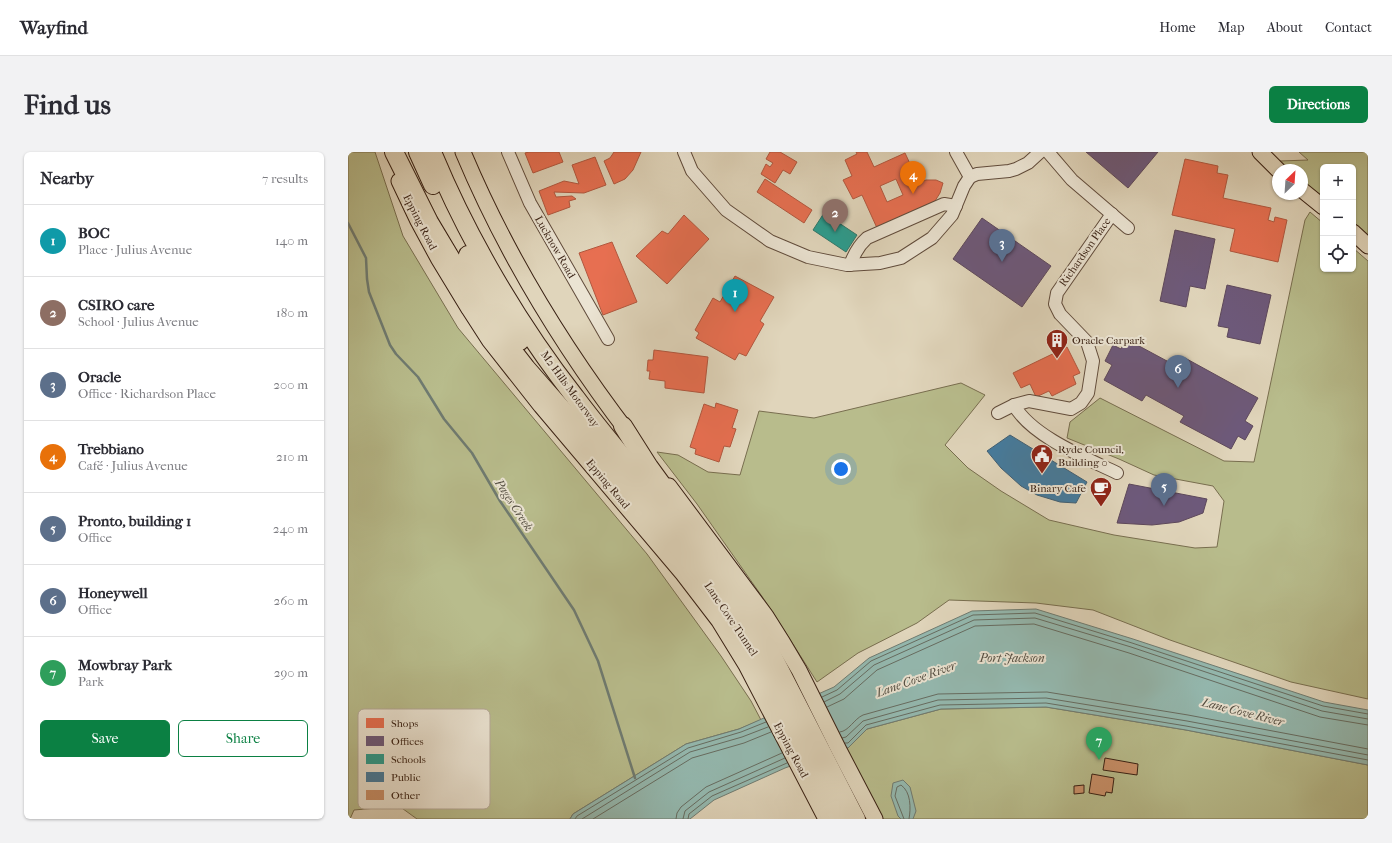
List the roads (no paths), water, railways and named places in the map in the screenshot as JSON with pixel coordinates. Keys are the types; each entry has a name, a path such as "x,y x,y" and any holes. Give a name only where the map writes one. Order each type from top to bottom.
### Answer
{"highway":[{"path":"394,152 429,222 475,299 526,368 589,440"},
{"name":"M2 Hills Motorway","path":"418,152 441,202 482,281 526,351 589,440"},
{"name":"M2 Hills Motorway","path":"432,152 476,244 529,332 573,396 687,533 742,605"},
{"path":"623,426 649,467 695,531 742,605"},
{"name":"Lane Cove Tunnel","path":"589,440 725,606 745,636 775,691 840,819"},
{"name":"Lane Cove Tunnel","path":"742,605 772,655 775,691"},
{"name":"Lane Cove Tunnel","path":"822,782 856,819"}],"main road":[{"name":"Epping Road","path":"387,152 393,168 428,239 454,285 489,340 532,395 698,593 733,643 775,691"},
{"path":"463,152 497,224 521,270 583,371 762,610 799,670 875,819"},
{"path":"1260,152 1272,164"},
{"path":"1308,195 1320,205"},
{"path":"1356,235 1368,246"},
{"name":"Epping Road","path":"822,782 826,819"}],"street":[{"name":"Lucknow Road","path":"508,152 530,203 608,339"},
{"path":"684,152 692,171 726,210 770,241 808,257 850,265 880,263 901,258 932,238 952,215 964,186 970,177 977,174 1016,169 1028,163 1040,152"},
{"path":"956,152 970,177"},
{"name":"Richardson Place","path":"1048,152 1072,180 1128,228"},
{"path":"850,265 860,244 867,238 944,204 956,206"},
{"name":"Richardson Place","path":"998,413 1014,405 1029,401 1071,409 1081,403 1088,393 1093,361 1087,342 1063,318 1055,304 1057,293 1112,214"},
{"path":"1014,405 1019,414 1044,434 1075,453 1117,473"}],"water":[{"name":"Port Jackson","path":"1036,609 1133,639 1324,702 1368,710 1368,765 1186,730 1046,707 941,709 867,729 848,748 843,747 785,768 714,800 690,819 570,819 573,814 686,744 739,729 834,687 869,658 972,611"},
{"path":"903,780 910,787 916,811 913,819 901,819 898,816 891,796 893,783"}],"waterway":[{"name":"Pages Creek","path":"348,223 366,258 369,292 390,345 396,354 418,377 444,419 472,453 500,501 574,610 598,661 635,778"}],"place":[{"name":"Trebbiano","path":"913,194"},
{"name":"CSIRO care","path":"835,232"},
{"name":"Oracle","path":"1002,262"},
{"name":"BOC","path":"735,312"},
{"name":"Oracle Carpark","path":"1057,360"},
{"name":"Honeywell","path":"1178,388"},
{"name":"Ryde Council, Building 0","path":"1042,474"},
{"name":"Pronto, building 1","path":"1164,506"},
{"name":"Binary Cafe","path":"1101,508"},
{"name":"Mowbray Park","path":"1099,760"}],"water label":[{"name":"Lane Cove River","path":"916,679"},
{"name":"Lane Cove River","path":"1243,712"}]}
